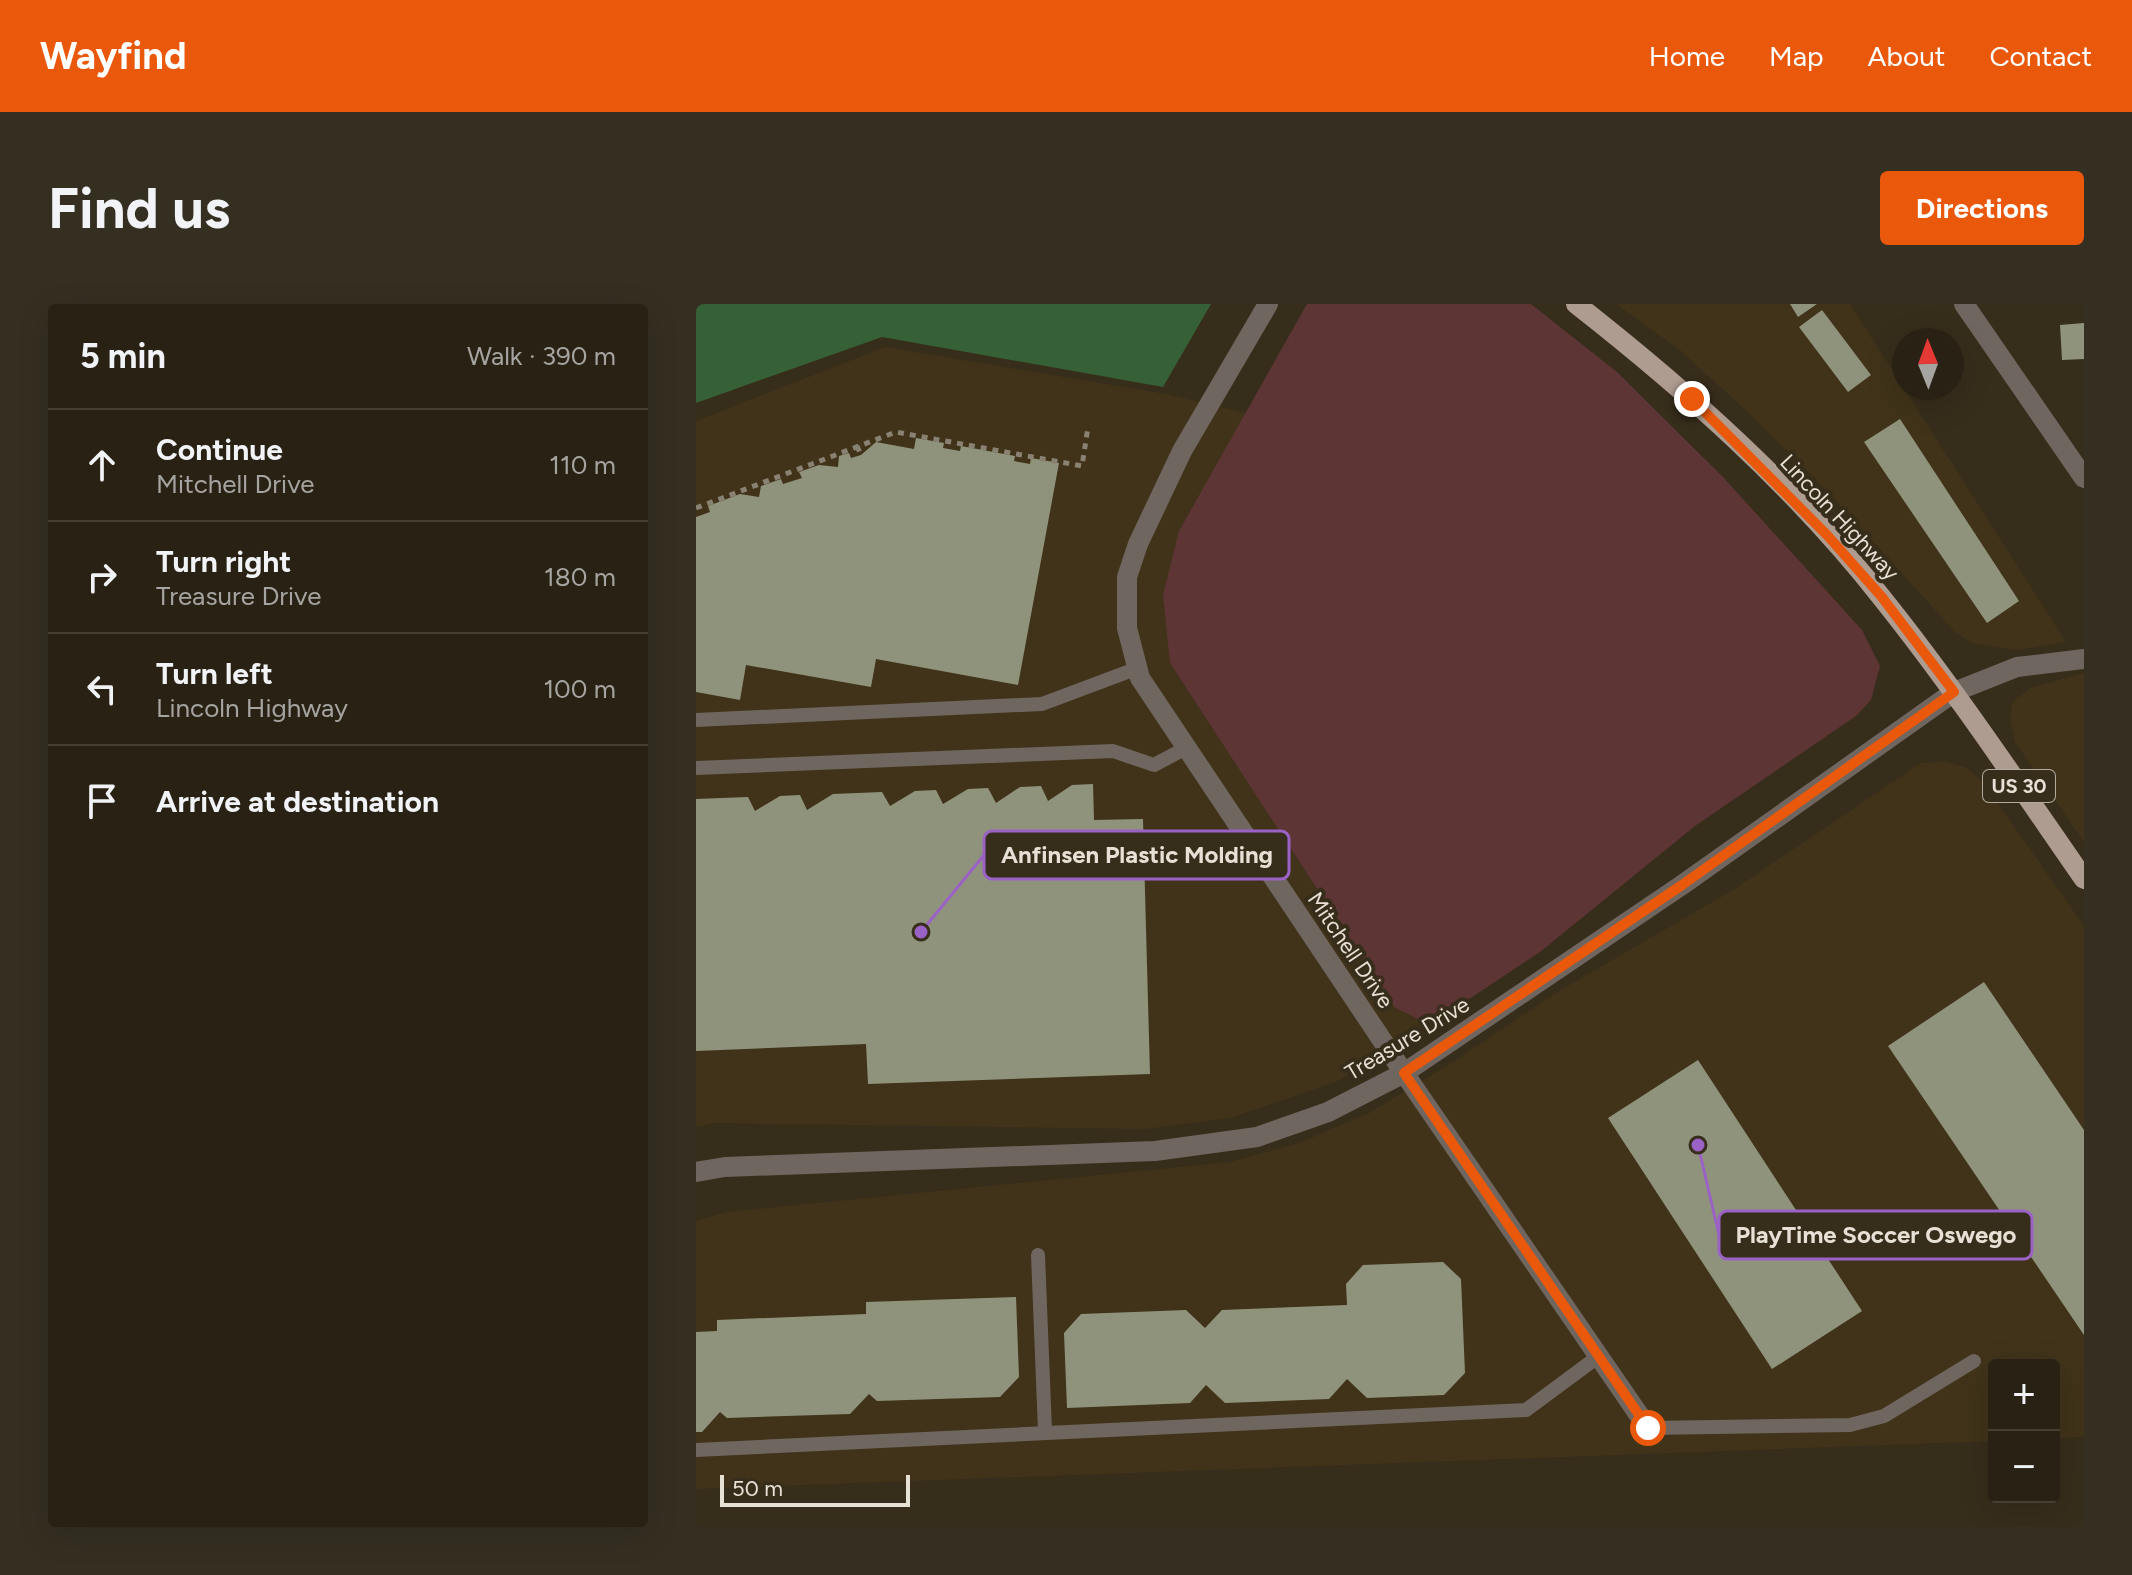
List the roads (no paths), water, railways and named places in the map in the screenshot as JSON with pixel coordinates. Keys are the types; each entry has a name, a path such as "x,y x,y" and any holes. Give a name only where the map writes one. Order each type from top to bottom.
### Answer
{"main road":[{"name":"Lincoln Highway","path":"1576,304 1692,399 1774,479 1881,596 1954,692 2084,879"}],"street":[{"name":"Mitchell Drive","path":"1268,304 1182,451 1138,544 1127,577 1127,628 1140,678 1404,1073 1648,1428"},
{"path":"1964,304 2084,478"},
{"name":"Treasure Drive","path":"696,1172 725,1167 1155,1151 1243,1139 1328,1112 1404,1073 1682,885 1954,692 2017,667 2084,659"}],"lane":[{"path":"696,720 1042,704 1138,668"},
{"path":"696,768 1113,751 1154,765 1186,748"},
{"path":"1038,1255 1045,1431"},
{"path":"696,1450 1526,1410 1599,1356"},
{"path":"1648,1428 1850,1425 1884,1416 1974,1361"}],"place":[{"name":"Anfinsen Plastic Molding","path":"921,932"},
{"name":"PlayTime Soccer Oswego","path":"1698,1145"}]}
